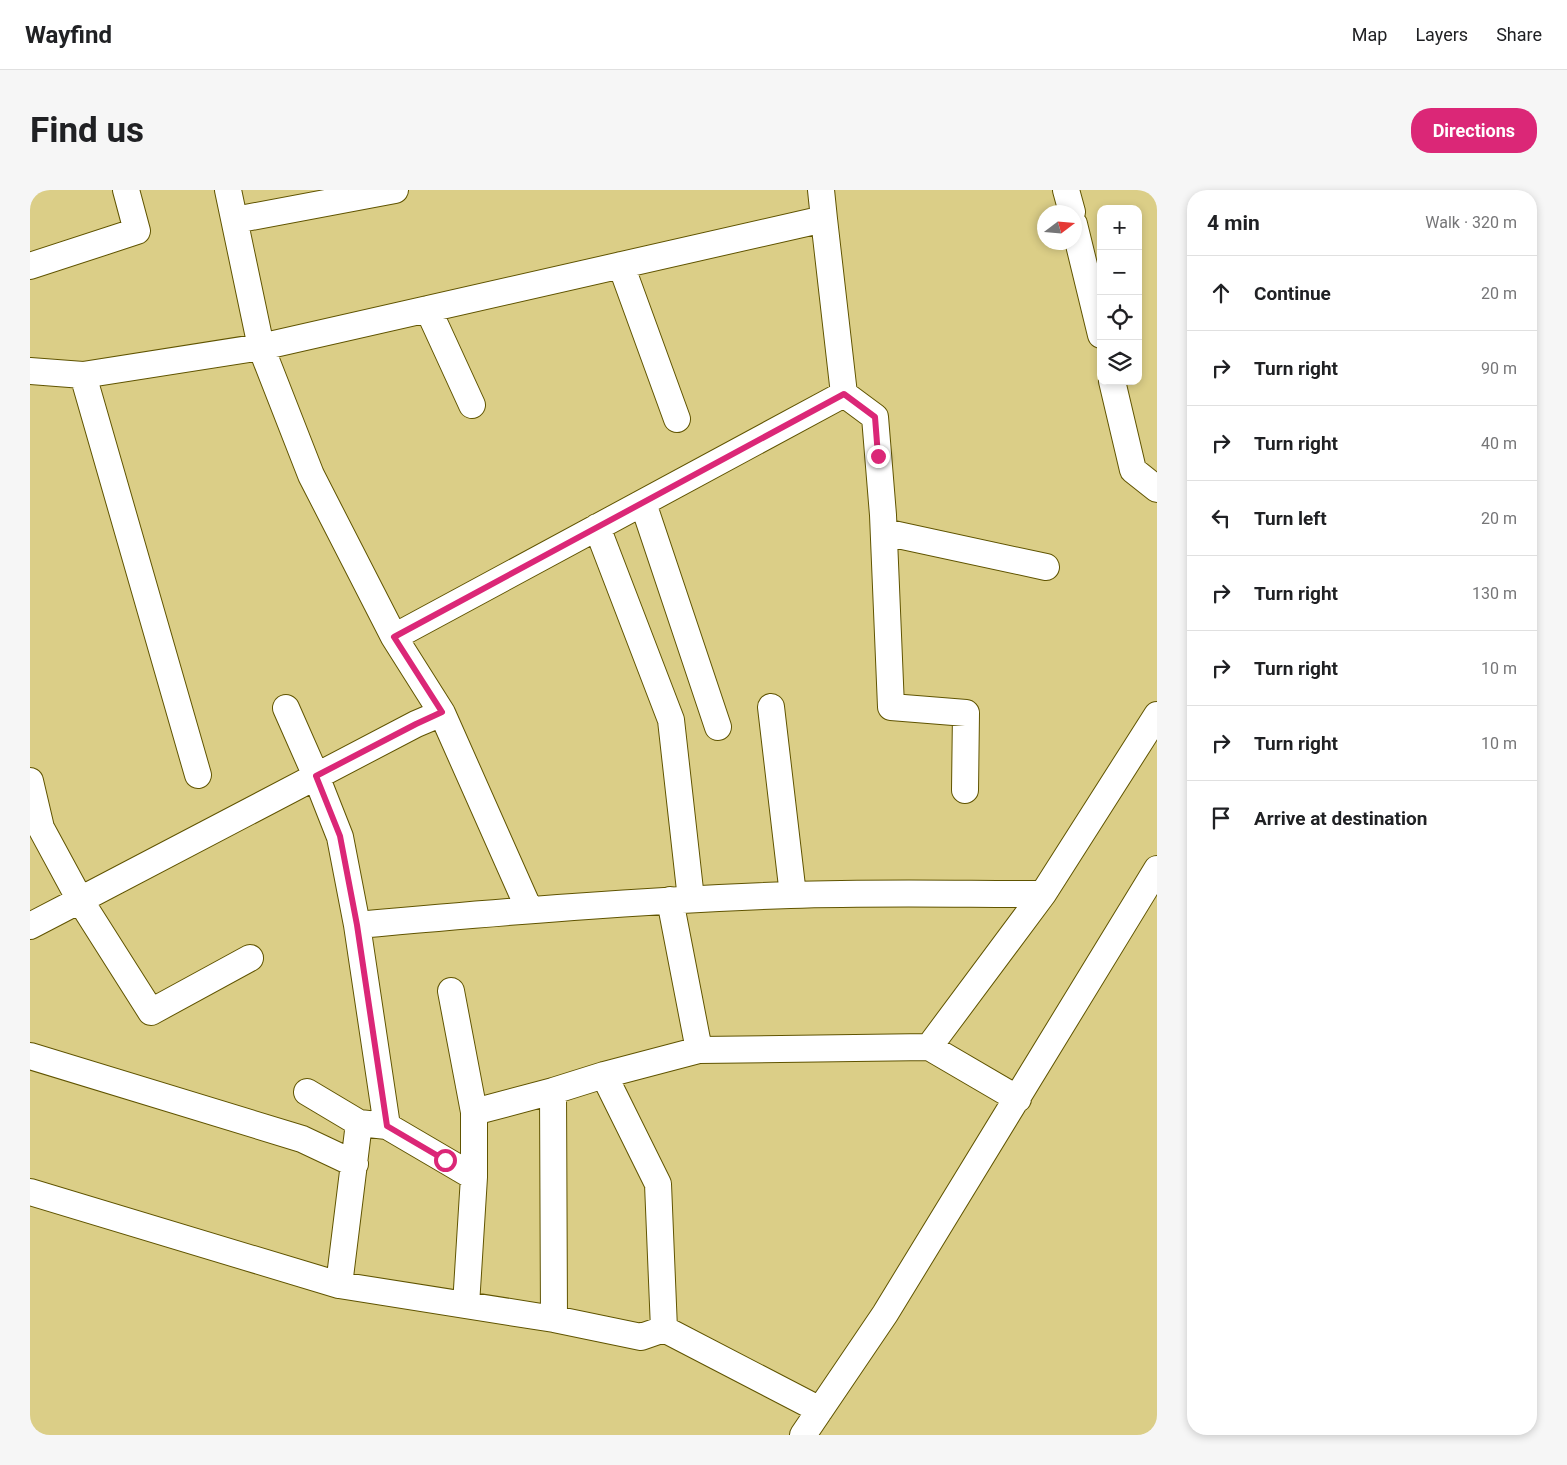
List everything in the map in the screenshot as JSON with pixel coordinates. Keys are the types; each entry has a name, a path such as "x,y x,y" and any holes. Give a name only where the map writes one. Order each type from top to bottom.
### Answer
{"street":[{"path":"30,266 137,231 126,190"},
{"path":"228,190 260,346 311,475 394,637 442,712 529,909"},
{"path":"235,220 395,190"},
{"path":"820,190 844,394 875,417 884,532 891,707 966,713 965,790"},
{"path":"1066,190 1070,205"},
{"path":"30,371 83,375 260,346 824,219"},
{"path":"1080,250 1097,319"},
{"path":"621,265 677,419"},
{"path":"428,309 472,405"},
{"path":"83,375 198,775"},
{"path":"1113,385 1133,470 1157,489"},
{"path":"394,637 844,394"},
{"path":"643,503 718,727"},
{"path":"597,528 671,720 681,900 699,1050"},
{"path":"884,532 1046,567"},
{"path":"771,707 792,895"},
{"path":"286,708 340,836 357,925 387,1126"},
{"path":"30,926 442,712"},
{"path":"929,1046 1043,894 1157,714"},
{"path":"30,781 41,828 80,900 151,1012 250,958"},
{"path":"803,1435 886,1314 1157,869"},
{"path":"357,925 529,909 681,900 792,895 1043,894"},
{"path":"451,991 474,1112 474,1177 466,1305"},
{"path":"474,1112 699,1050 929,1046 1018,1099"},
{"path":"30,1056 302,1139 354,1164"},
{"path":"604,1075 658,1184 664,1330"},
{"path":"553,1091 554,1320"},
{"path":"307,1092 359,1123 387,1126 474,1177"},
{"path":"338,1285 359,1123"},
{"path":"30,1192 338,1285 554,1320 641,1337 664,1330 820,1410"}],"route":[{"path":"445,1160 387,1126 357,925 340,836 316,776 442,712 394,637 844,394 875,417 878,456"}]}
